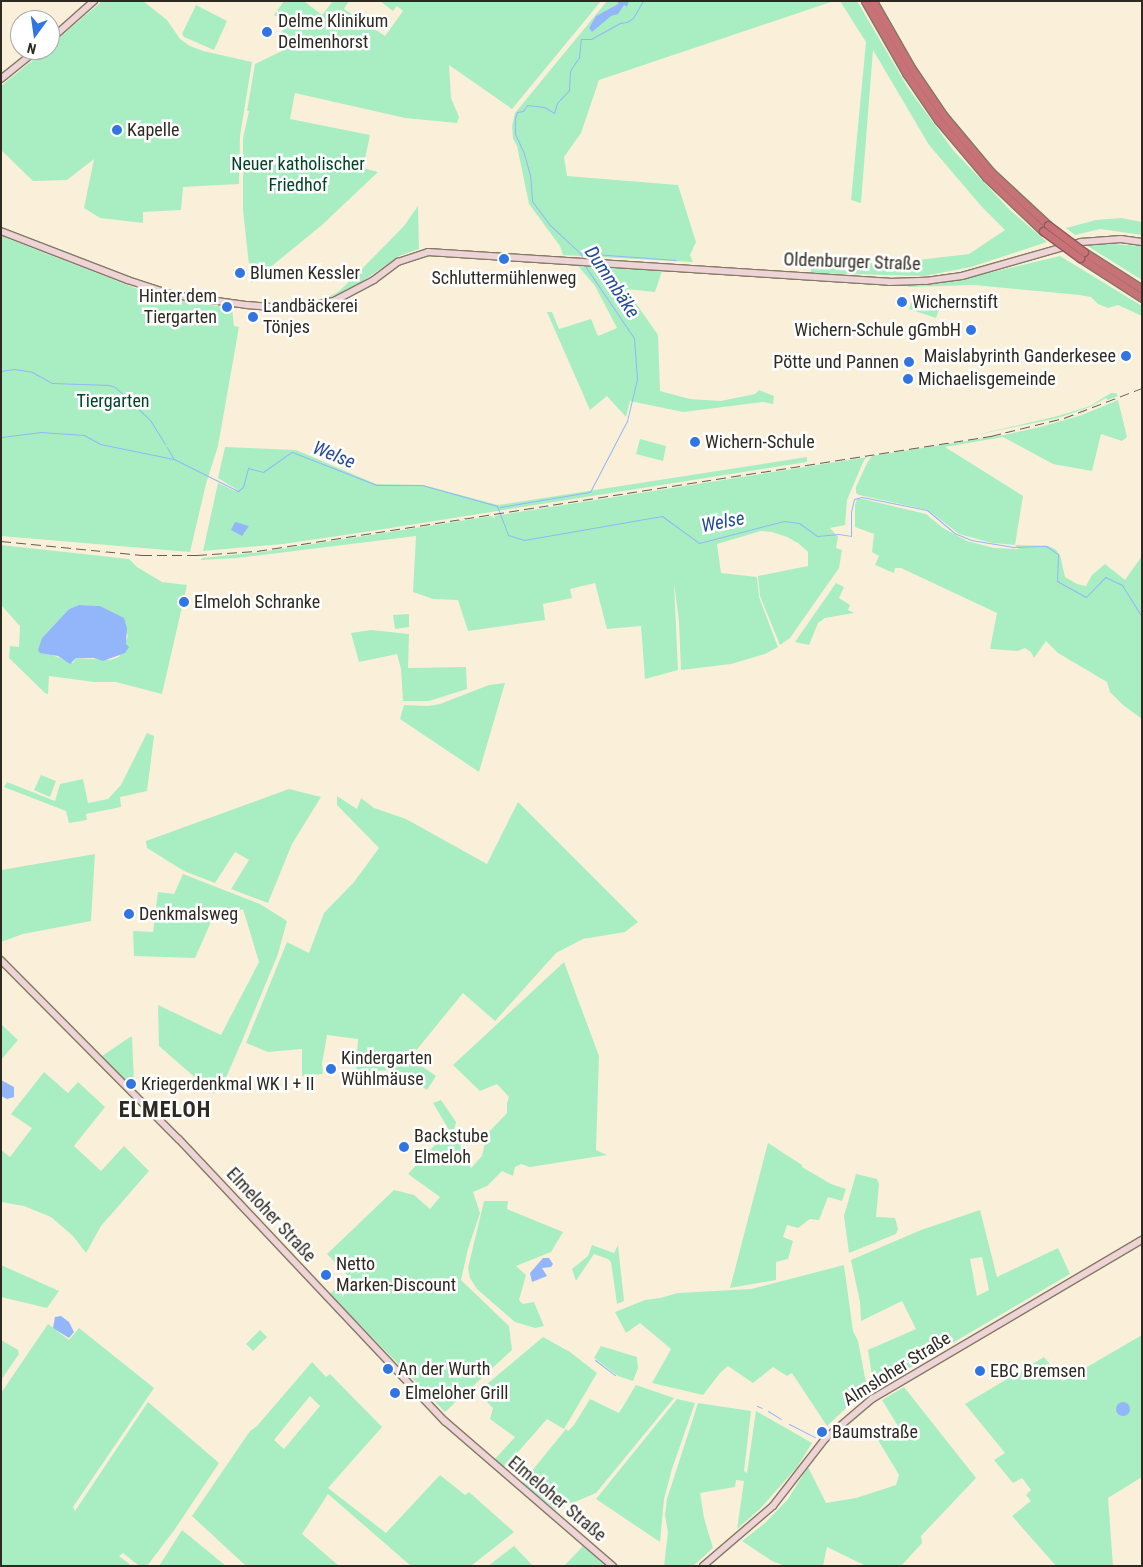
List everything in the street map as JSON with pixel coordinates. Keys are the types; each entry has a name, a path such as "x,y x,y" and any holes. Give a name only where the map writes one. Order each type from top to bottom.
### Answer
{"highway":[{"path":"864,1 906,74 950,136 986,178 1046,228 1142,298"},
{"path":"873,1 912,69 944,116 991,172 1046,228"},
{"path":"1082,255 1142,289"}],"street":[{"path":"60,31 94,1"},
{"path":"1,79 25,60"},
{"name":"Oldenburger Straße","path":"1,231 155,290 196,298 269,308 307,308 334,301 374,280 398,262 428,252 881,281 926,281 981,272 1081,242 1121,239 1142,242"},
{"name":"Elmeloher Straße","path":"1,960 179,1139 445,1422 613,1566"},
{"name":"Almsloher Straße","path":"703,1566 773,1506 825,1439 873,1398 1142,1240"}],"green space":[{"path":"102,1 143,1 167,20 180,39 190,46 203,51 252,62 240,136 239,184 183,187 181,210 143,212 143,223 100,218 84,208 94,159 67,180 33,181 1,150 1,86 33,60 60,60 60,37"},
{"name":"Neuer katholischer Friedhof","path":"284,1 304,1 322,15 333,1 349,1 344,9 385,36 403,11 397,6 393,11 380,1 601,1 512,109 449,65 451,98 459,117 457,123 405,118 295,93 290,119 370,135 363,168 378,172 322,225 251,283 243,210 243,138 249,111 247,111 255,64 282,51 277,44 286,21 274,15"},
{"path":"607,1 618,1 618,4 596,16 611,16 624,5 627,7 629,1 834,1 599,80 581,133 564,157 567,176 678,185 696,242 690,255 693,262 563,255 560,246 529,204 517,146 513,139 512,126 515,113"},
{"path":"840,1 857,1 908,88 953,150 1010,210 1047,242 971,267 924,276 811,273 811,259 856,263 901,262 969,254 1005,230 982,207 929,145 873,50 861,203 851,200 866,42"},
{"path":"196,5 227,21 214,50 184,37 182,34"},
{"path":"418,206 419,249 399,256 350,290 324,299 338,292 352,279 404,226"},
{"path":"1121,218 1142,222 1142,235 1100,229 1075,235 1066,228 1096,220"},
{"name":"Tiergarten","path":"1,236 143,291 175,300 232,308 234,326 239,327 218,446 206,484 190,552 1,536"},
{"path":"1086,245 1142,246 1142,280"},
{"path":"1060,256 1142,306 1142,316 1118,305 1108,308 1098,304 1091,297 1080,295 974,285 908,287 908,284 959,280"},
{"path":"578,266 662,271 655,292 626,289 658,335 660,391 690,399 721,401 755,394 759,390 774,396 773,404 763,402 683,412 630,401 626,417 607,396 590,410 547,312 552,312 559,329 591,319 598,336 617,328 595,286"},
{"path":"914,294 941,303 936,318 909,309"},
{"path":"1111,393 1116,393 1118,396 1108,400 1106,398 1090,407 1058,418 971,436 1058,416 1090,406"},
{"path":"1118,400 1127,437 1122,441 1101,434 1092,471 1053,464 1003,437 945,447 1023,496 1015,545 992,543 959,534 928,510 859,495 856,493 856,487 872,456 1004,435 1040,427 1082,415"},
{"path":"640,439 666,446 663,461 636,454"},
{"path":"225,447 296,450 376,484 423,485 498,505 807,457 807,462 365,532 283,544 203,551 218,483 239,491 218,478"},
{"path":"868,457 864,460 847,500 845,525 830,528 838,537 836,548 842,550 839,568 790,638 780,645 760,596 758,576 808,566 808,552 798,543 787,537 761,531 717,544 721,573 757,577 759,597 778,647 765,654 731,664 681,670 679,622 674,583 678,670 645,679 641,626 607,629 595,583 570,589 572,598 543,604 545,620 468,631 458,600 433,599 413,592 416,536 237,558 201,560 202,558 261,552 492,516 495,519 494,516"},
{"path":"857,499 863,499 926,514 943,528 967,541 994,548 1019,549 1015,545 1048,546 1055,549 1060,555 1065,577 1077,584 1086,586 1092,575 1105,564 1125,580 1142,556 1142,719 1123,705 1110,692 1107,682 1058,653 1046,641 1034,658 1031,652 1025,648 1018,651 990,649 997,613 901,568 895,568 894,573 875,565 879,556 872,552 874,534 855,527 855,505"},
{"path":"1,545 129,559 137,567 162,582 187,585 162,694 116,682 94,682 49,676 48,694 45,693 9,658 10,646 19,647 20,626 1,605","holes":["79,605 100,606 119,617 128,636 119,657 110,660 76,658 73,663 52,655 42,638 69,609"]},
{"path":"836,583 844,587 839,598 850,605 848,610 854,613 825,618 818,623 809,645 795,642"},
{"path":"409,614 409,627 395,629 393,615"},
{"path":"371,630 409,634 408,668 466,667 467,689 429,701 403,701 401,669 397,654 359,662 351,633"},
{"path":"505,683 479,772 400,719 404,705 428,706 440,704 489,685"},
{"path":"147,733 154,736 147,791 120,797 121,807 86,814 87,820 69,823 66,811 4,787 7,782 55,801 60,784 83,779 88,803 108,799 121,785"},
{"path":"41,775 56,781 50,797 34,790"},
{"path":"289,789 321,797 292,844 268,903 231,889 249,860 235,852 215,883 184,871 147,848 146,841"},
{"path":"337,796 357,809 361,798 374,808 406,819 487,864 518,802 638,922 625,932 583,939 556,953 495,1021 463,993 410,1058 436,1076 427,1090 401,1072 390,1070 356,1072 358,1039 327,1035 322,1064 323,1074 302,1076 302,1049 268,1052 246,1043 287,942 309,953 324,913 354,882 379,848 337,805"},
{"path":"95,854 91,921 23,934 1,942 1,870"},
{"path":"183,874 260,904 287,921 278,954 242,1041 224,1082 214,1094 159,1046 158,1005 221,1035 259,962 243,909 211,922 195,958 134,956 133,931 153,932 158,892 174,894"},
{"path":"564,962 599,1056 596,1150 607,1155 530,1167 521,1164 515,1167 513,1176 502,1171 487,1186 473,1192 480,1213 468,1249 461,1280 509,1326 512,1350 445,1412 330,1294 348,1276 327,1254 394,1190 414,1195 430,1209 440,1197 408,1174 449,1130 433,1103 441,1100 456,1122 454,1130 471,1168 482,1156 487,1134 507,1113 509,1097 497,1084 480,1091 453,1065"},
{"path":"1,1024 18,1040 1,1060"},
{"path":"132,1037 134,1083 130,1085 102,1056"},
{"path":"44,1072 68,1093 78,1082 105,1107 74,1146 101,1171 124,1146 149,1171 101,1226 86,1253 73,1236 51,1217 24,1206 1,1202 1,1150 10,1157 32,1128 11,1114"},
{"path":"768,1143 802,1165 802,1167 831,1184 846,1189 842,1201 828,1197 819,1220 810,1219 798,1228 787,1225 783,1237 793,1241 788,1259 776,1262 776,1280 730,1288"},
{"path":"856,1174 877,1179 879,1184 876,1217 895,1218 898,1229 896,1234 849,1253 844,1216"},
{"path":"484,1201 508,1201 507,1209 563,1232 551,1252 516,1266 526,1275 519,1300 523,1304 534,1302 544,1326 535,1328 515,1322 477,1289 470,1278 468,1268"},
{"path":"980,1210 997,1277 1058,1248 1070,1274 874,1389 868,1350 916,1329 902,1301 861,1321 860,1302 851,1260 921,1230","holes":["982,1257 989,1290 977,1296 970,1259"]},
{"path":"592,1245 614,1253 618,1245 624,1301 617,1304 611,1262 608,1259 594,1254 576,1281 572,1269 588,1256"},
{"path":"1,1265 59,1291 47,1308 1,1297"},
{"path":"844,1265 853,1331 858,1341 868,1393 845,1409 827,1426 792,1373 787,1376 773,1367 753,1383 728,1366 703,1395 652,1383 671,1349 640,1323 626,1333 615,1312 645,1300 678,1293 751,1289"},
{"path":"48,1324 69,1340 79,1328 154,1388 73,1507 75,1511 148,1402 219,1463 175,1529 147,1566 139,1566 123,1553 119,1556 132,1566 1,1566 1,1393"},
{"path":"260,1330 267,1337 253,1351 246,1344"},
{"path":"1142,1335 1142,1477 1108,1498 1113,1566 1056,1566 1012,1516 1031,1501 1026,1495 1031,1490 1022,1478 1013,1483 994,1460 1005,1453 965,1404 1044,1357 1063,1381"},
{"path":"543,1337 570,1352 597,1373 564,1429 547,1419 504,1468 494,1460 515,1437 490,1419 493,1408 484,1399 491,1390 486,1385"},
{"path":"1,1340 18,1350 19,1354 1,1380"},
{"path":"601,1346 637,1357 638,1368 633,1381 618,1376 594,1358"},
{"path":"312,1362 326,1377 330,1374 382,1427 328,1488 386,1533 440,1475 465,1495 469,1492 514,1532 471,1566 411,1566 328,1494 302,1534 339,1566 246,1566 192,1516 250,1431 257,1426","holes":["310,1396 320,1406 284,1449 274,1440"]},
{"path":"636,1385 674,1398 596,1493 556,1510 522,1483 566,1429 568,1431 574,1425 590,1399 619,1413"},
{"path":"904,1387 976,1478 921,1536 922,1543 901,1566 866,1566 827,1547 823,1566 785,1566 772,1561 742,1541 765,1523 788,1499 808,1467 826,1503 856,1498 896,1485 899,1475 878,1440 898,1426 882,1400"},
{"path":"677,1399 695,1403 672,1469 664,1499 660,1542 596,1499"},
{"path":"698,1403 751,1411 744,1471 747,1473 756,1411 812,1443 797,1467 760,1509 737,1529 744,1481 736,1480 735,1487 700,1493 704,1518 713,1548 693,1566 664,1566 668,1532 665,1515 667,1499"},
{"path":"182,1530 226,1566 159,1566"},
{"path":"514,1546 533,1566 488,1566"},
{"path":"583,1546 605,1566 564,1566"}],"water":[{"path":"618,1 629,1 627,7 624,5 618,14 611,16 592,32 589,28 596,16 618,4"},
{"path":"235,522 249,526 242,536 231,530"},
{"path":"79,605 100,606 124,618 127,628 126,644 129,647 125,653 103,661 94,658 76,658 70,664 58,656 40,653 38,650 42,638 69,609"},
{"path":"1,1080 14,1087 14,1097 7,1099 1,1096"},
{"path":"543,1258 549,1258 553,1264 551,1267 542,1268 547,1276 532,1282 530,1273"},
{"path":"61,1316 69,1322 74,1332 69,1338 53,1328 55,1317"},
{"path":"1120,1402 1126,1402 1130,1409 1126,1416 1120,1416 1116,1412 1116,1406"}],"waterway":[{"name":"Dummbäke","path":"583,259 580,253 550,225 532,201 530,175 523,151 515,134 515,118 517,112 523,111 527,105 544,107 554,113 557,103 569,90 570,71 579,57 581,39 591,39 620,23 627,22 633,18 643,1"},
{"path":"580,253 676,260"},
{"name":"Dummbäke","path":"500,507 590,492 627,421 637,379 634,338 585,266"},
{"name":"Welse","path":"1,371 14,369 32,372 52,383 109,385 115,387 150,420 165,444"},
{"name":"Welse","path":"1,437 40,432 84,435 100,444 174,459 238,491 243,487 248,468 263,472 292,452 376,485 422,485 497,506 508,535 524,540 662,516 699,543 784,521 799,523 817,536 839,534 851,536 851,512 854,499 862,497 927,510 954,533 971,540 1013,547 1046,546 1058,554 1057,581 1086,597 1105,577 1122,585 1142,617"},
{"name":"Welse","path":"167,447 173,458"},
{"name":"Welse","path":"1142,664 1142,669"},
{"path":"595,1360 615,1375"},
{"path":"757,1406 762,1408"},
{"path":"768,1411 781,1419"},
{"path":"789,1424 815,1437"}],"railway":[{"path":"1,541 142,555 197,555 257,551 991,436 1064,418 1142,388"}],"place":[{"name":"Delme Klinikum Delmenhorst","path":"267,32"},
{"name":"Kapelle","path":"117,130"},
{"name":"Schluttermühlenweg","path":"504,259"},
{"name":"Blumen Kessler","path":"240,273"},
{"name":"Wichernstift","path":"902,302"},
{"name":"Hinter dem Tiergarten","path":"227,307"},
{"name":"Landbäckerei Tönjes","path":"253,317"},
{"name":"Wichern-Schule gGmbH","path":"971,330"},
{"name":"Maislabyrinth Ganderkesee","path":"1126,356"},
{"name":"Pötte und Pannen","path":"909,362"},
{"name":"Michaelisgemeinde","path":"908,379"},
{"name":"Wichern-Schule","path":"695,442"},
{"name":"Elmeloh Schranke","path":"184,602"},
{"name":"Denkmalsweg","path":"129,914"},
{"name":"Kindergarten Wühlmäuse","path":"331,1069"},
{"name":"Kriegerdenkmal WK I + II","path":"131,1084"},
{"name":"Backstube Elmeloh","path":"404,1147"},
{"name":"Netto Marken-Discount","path":"326,1275"},
{"name":"An der Wurth","path":"388,1369"},
{"name":"EBC Bremsen","path":"980,1371"},
{"name":"Elmeloher Grill","path":"395,1393"},
{"name":"Baumstraße","path":"822,1432"}],"district":[{"name":"ELMELOH","path":"165,1110"}]}
